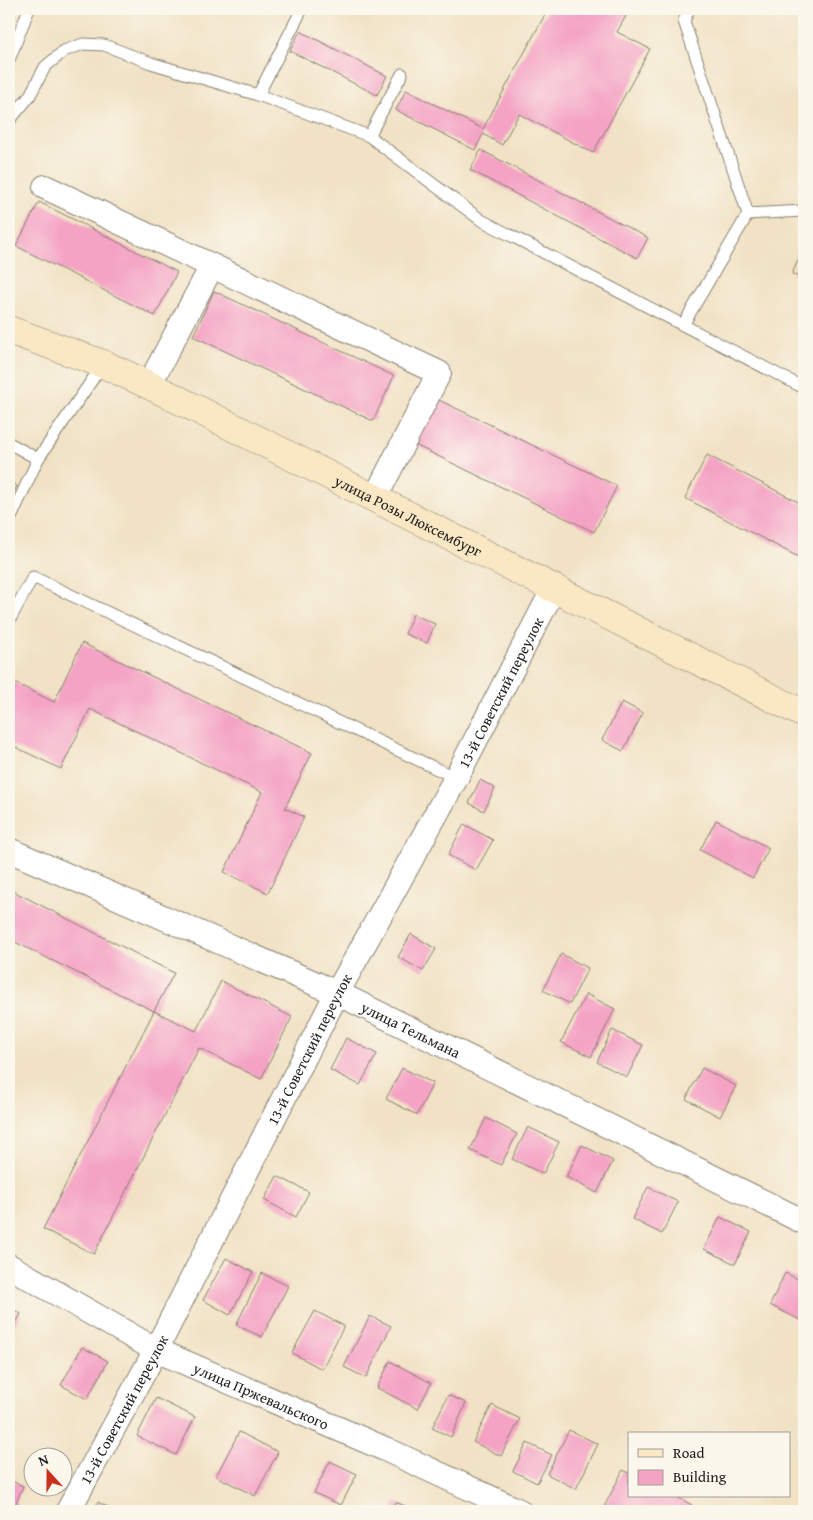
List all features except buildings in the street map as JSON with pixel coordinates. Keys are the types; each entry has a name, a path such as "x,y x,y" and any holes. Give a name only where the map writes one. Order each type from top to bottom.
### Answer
{"main road":[{"name":"улица Розы Люксембург","path":"9,330 103,364 150,385 804,714"}],"street":[{"path":"45,187 439,373 375,498"},
{"path":"150,385 212,266"},
{"name":"13-й Советский переулок","path":"68,1511 156,1350 337,993 456,778 554,588"},
{"name":"улица Тельмана","path":"11,851 337,993 804,1222"},
{"name":"улица Пржевальского","path":"9,1266 156,1350 385,1449 519,1511"}],"lane":[{"path":"9,60 29,9"},
{"path":"258,95 302,9"},
{"path":"683,325 748,214 684,21 689,9"},
{"path":"9,121 29,97 45,67 64,51 83,44 104,45 151,63 258,95 369,136 481,220 804,388"},
{"path":"369,136 402,74"},
{"path":"748,214 804,211"},
{"path":"9,522 38,459 103,364"},
{"path":"9,443 38,459"},
{"path":"9,621 33,577 456,778"}]}
